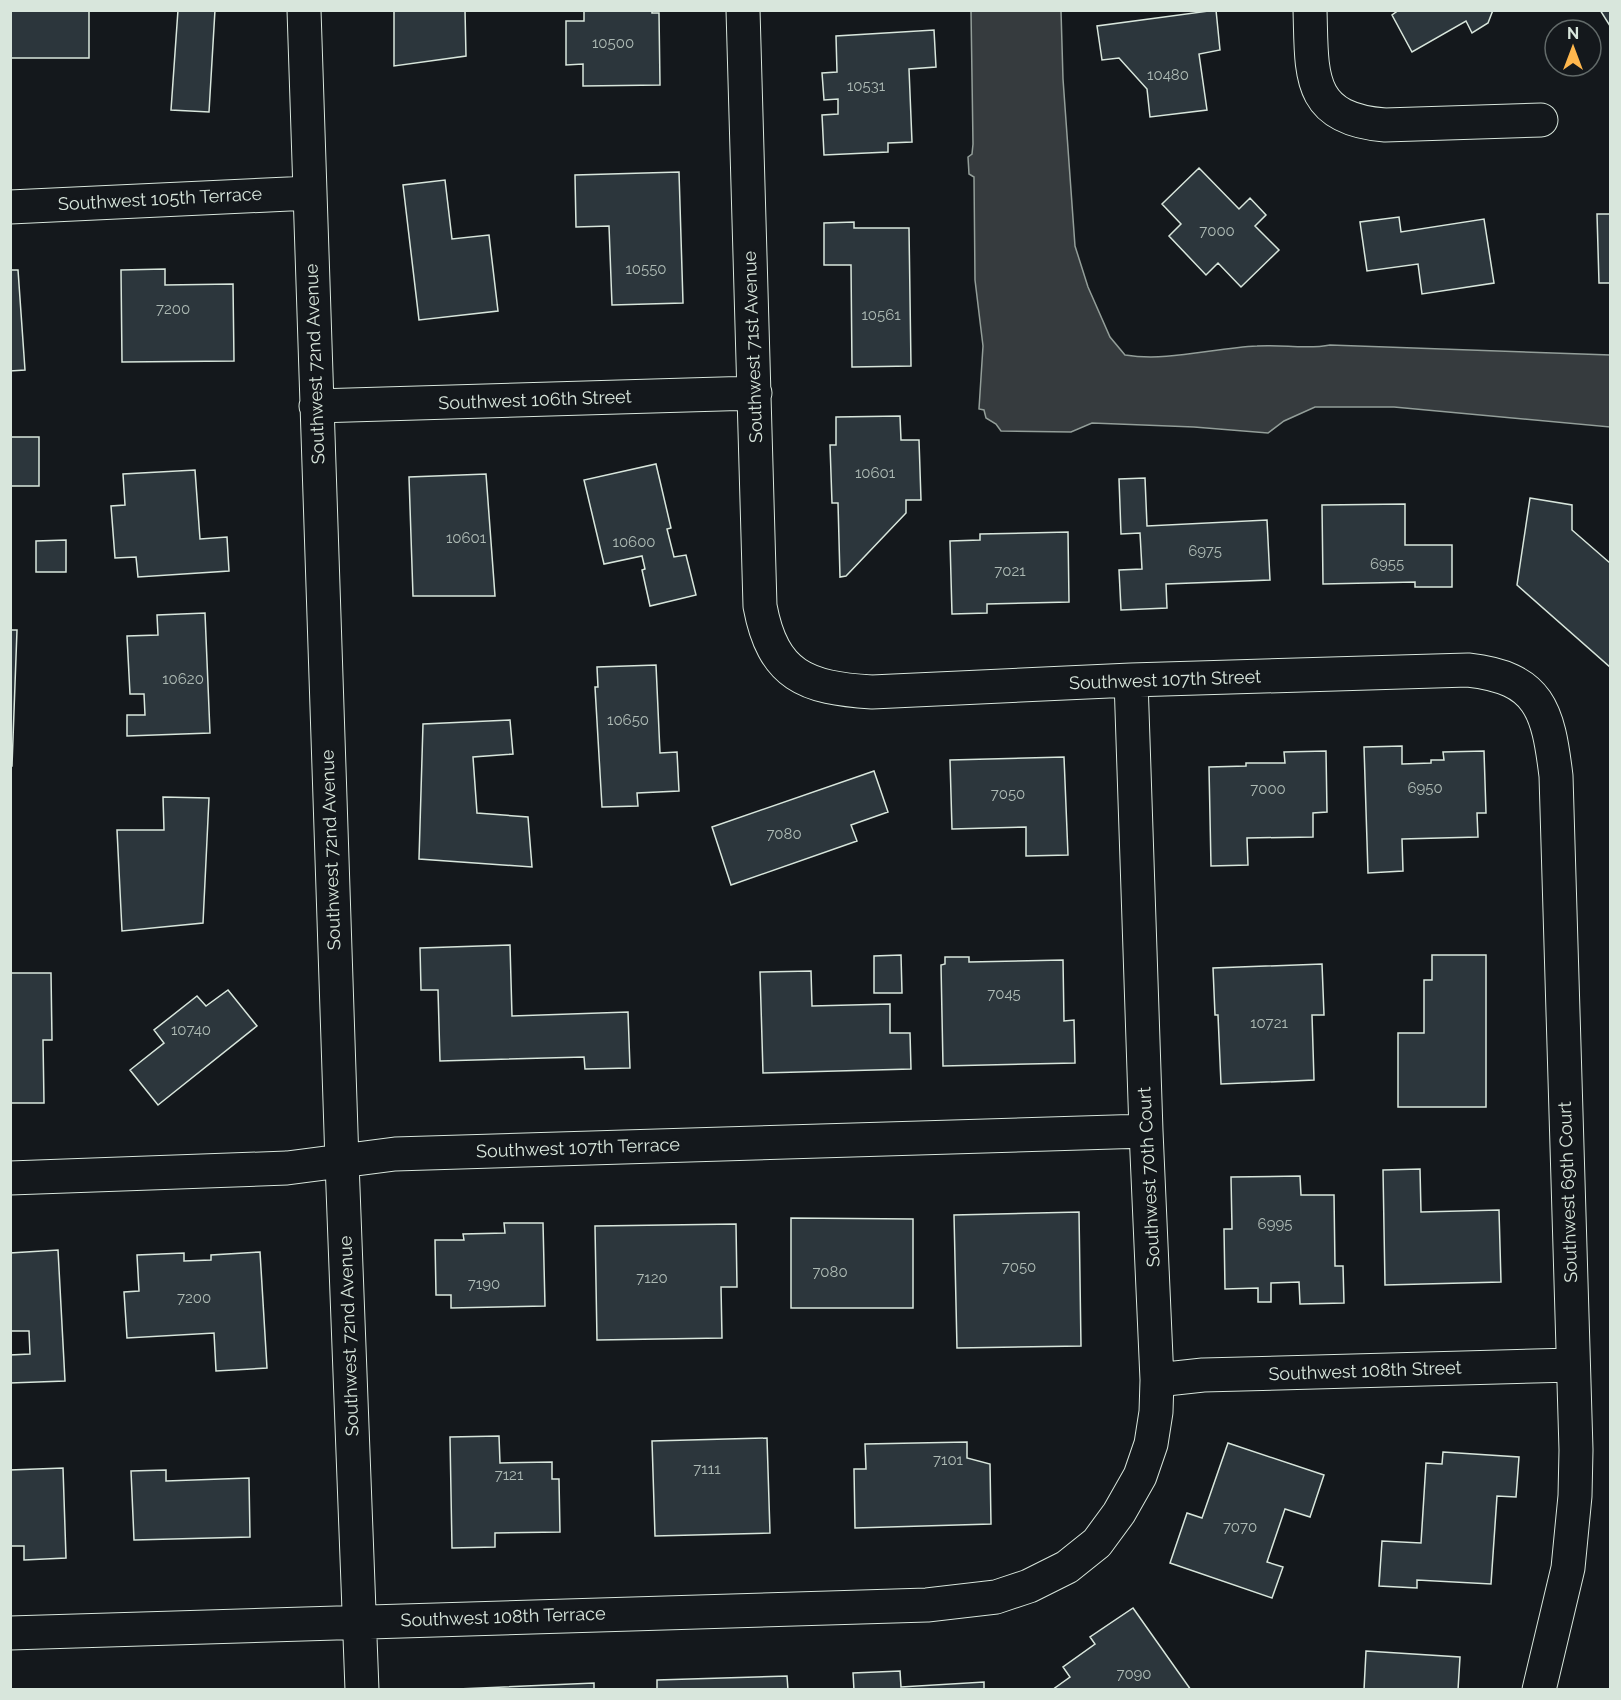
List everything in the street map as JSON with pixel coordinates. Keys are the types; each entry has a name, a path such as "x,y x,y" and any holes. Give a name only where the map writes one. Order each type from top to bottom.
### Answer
{"street":[{"name":"Southwest 72nd Avenue","path":"304,10 362,1689"},
{"name":"Southwest 71st Avenue","path":"743,10 760,606 764,631 776,656 795,674"},
{"path":"1310,10 1312,65 1317,88 1328,106 1341,115 1365,124 1385,125 1541,120"},
{"name":"Southwest 105th Terrace","path":"10,207 310,193"},
{"name":"Southwest 106th Street","path":"316,406 754,393"},
{"name":"Southwest 107th Street","path":"795,674 814,683 842,690 872,692 1131,680 1468,670 1492,673 1516,682 1533,695"},
{"name":"Southwest 70th Court","path":"996,1597 1029,1586 1067,1567 1096,1544 1119,1513 1140,1476 1151,1444 1156,1412 1157,1380 1131,680"},
{"name":"Southwest 69th Court","path":"1533,695 1543,714 1552,745 1556,776 1576,1450 1568,1569 1539,1689"},
{"name":"Southwest 107th Terrace","path":"10,1178 287,1168 395,1154 1146,1131"},
{"name":"Southwest 108th Street","path":"1157,1380 1203,1375 1573,1365"},
{"name":"Southwest 108th Terrace","path":"10,1633 927,1605 996,1597"}],"shaded area":[{"path":"971,11 1061,11 1063,79 1075,246 1088,287 1110,337 1125,355 1158,357 1240,347 1330,345 1610,355 1610,427 1394,407 1315,407 1284,421 1268,433 1092,423 1071,432 1001,431 996,424 986,418 984,410 979,409 983,346 975,280 974,177 969,174 968,157 972,154 973,144"}],"building":[{"path":"10,10 89,10 89,58 10,58"},
{"path":"178,10 215,10 209,112 171,110"},
{"path":"394,10 465,10 466,56 394,66"},
{"path":"584,10 652,10 652,13 659,13 660,85 583,86 583,64 566,65 566,21 584,21"},
{"path":"1216,10 1220,50 1199,54 1207,110 1150,117 1147,89 1119,58 1102,60 1097,26"},
{"path":"1399,10 1493,10 1488,23 1472,33 1466,21 1412,52 1392,15"},
{"path":"1600,10 1610,10 1610,26"},
{"path":"934,30 936,67 909,69 912,142 888,143 888,152 824,155 822,115 838,114 838,99 824,100 822,73 837,72 836,36"},
{"path":"1199,168 1239,209 1250,198 1266,215 1255,226 1279,250 1241,287 1218,263 1206,275 1169,236 1181,224 1162,204"},
{"path":"679,172 683,303 612,305 609,226 576,227 575,175"},
{"path":"445,180 452,239 489,235 498,311 419,320 403,185"},
{"path":"1597,214 1610,214 1610,283 1599,283"},
{"path":"1399,217 1401,232 1484,219 1494,283 1422,294 1418,264 1367,271 1360,222"},
{"path":"854,222 854,228 909,228 911,366 852,367 851,265 824,265 824,223"},
{"path":"165,269 165,285 233,284 234,361 122,362 121,270"},
{"path":"10,270 18,270 25,370 10,371"},
{"path":"900,416 901,440 919,440 921,500 906,500 906,513 846,576 840,577 838,503 832,503 830,445 836,445 836,417"},
{"path":"10,437 39,437 39,486 10,486"},
{"path":"656,464 671,528 667,529 674,557 686,555 696,595 650,606 642,570 645,569 642,556 604,564 584,480"},
{"path":"195,470 200,539 227,537 229,571 138,577 136,557 115,558 111,506 125,505 123,474"},
{"path":"486,474 495,596 413,596 409,477"},
{"path":"1145,478 1147,526 1267,520 1270,580 1166,584 1167,608 1121,610 1119,570 1142,569 1140,533 1121,534 1119,479"},
{"path":"1530,498 1572,505 1572,530 1610,563 1610,667 1517,585"},
{"path":"1405,504 1405,545 1452,545 1452,587 1415,587 1415,582 1323,584 1322,505"},
{"path":"1068,532 1069,602 987,604 987,613 952,614 950,541 980,540 980,534"},
{"path":"66,540 66,572 36,572 36,541"},
{"path":"205,613 210,733 127,736 127,715 145,715 144,694 130,694 127,636 158,635 157,615"},
{"path":"10,630 17,630 12,766 10,766"},
{"path":"656,665 660,753 677,752 679,791 637,793 638,806 602,807 595,687 598,687 597,667"},
{"path":"510,720 513,754 473,757 477,813 528,817 532,867 419,859 423,724"},
{"path":"1402,746 1402,764 1444,760 1443,752 1484,751 1486,813 1477,813 1478,837 1402,839 1403,871 1368,873 1364,747"},
{"path":"1326,751 1327,812 1313,813 1313,837 1247,838 1248,865 1211,866 1209,767 1246,766 1246,763 1285,763 1284,752"},
{"path":"1064,757 1068,855 1026,856 1026,827 952,829 950,760"},
{"path":"874,771 888,812 851,825 857,841 731,885 712,827"},
{"path":"163,797 209,798 203,923 122,931 117,830 164,830"},
{"path":"510,945 512,1016 628,1012 630,1068 585,1069 584,1057 440,1061 438,990 421,990 420,948"},
{"path":"901,955 902,993 874,993 874,956"},
{"path":"1432,955 1486,955 1486,1107 1398,1107 1398,1033 1424,1033 1424,980 1432,980"},
{"path":"945,957 969,957 969,962 1063,960 1064,1021 1074,1020 1075,1063 943,1066 941,965 945,964"},
{"path":"1322,964 1324,1015 1312,1015 1314,1080 1221,1084 1213,968"},
{"path":"811,971 812,1006 890,1004 890,1033 910,1033 911,1069 763,1073 760,972"},
{"path":"10,973 51,973 52,1040 43,1040 44,1103 10,1103"},
{"path":"228,990 257,1026 158,1105 130,1070 164,1043 154,1030 197,996 206,1006"},
{"path":"1420,1169 1421,1212 1499,1210 1501,1282 1385,1285 1383,1170"},
{"path":"1300,1176 1301,1195 1334,1195 1335,1266 1343,1266 1344,1303 1300,1304 1299,1282 1271,1283 1271,1302 1258,1302 1258,1288 1225,1289 1224,1229 1232,1229 1231,1177"},
{"path":"1079,1212 1081,1346 957,1348 954,1215"},
{"path":"791,1218 913,1219 913,1308 791,1308"},
{"path":"504,1223 543,1223 545,1306 451,1308 451,1295 436,1295 435,1240 464,1240 463,1234 505,1233"},
{"path":"736,1224 737,1287 721,1287 722,1338 597,1340 595,1226"},
{"path":"58,1250 65,1381 10,1383 10,1355 30,1354 29,1331 10,1331 10,1253"},
{"path":"260,1252 267,1368 216,1371 214,1333 127,1338 124,1292 139,1291 137,1255 184,1253 184,1261 211,1260 211,1255"},
{"path":"499,1436 500,1463 552,1462 552,1479 559,1479 560,1532 495,1533 495,1547 452,1548 450,1437"},
{"path":"767,1438 770,1533 655,1536 652,1441"},
{"path":"967,1442 967,1458 990,1464 991,1524 855,1528 854,1469 866,1469 865,1444"},
{"path":"1228,1443 1324,1475 1310,1517 1285,1509 1267,1562 1283,1567 1272,1598 1170,1563 1187,1513 1202,1518"},
{"path":"1443,1452 1519,1457 1516,1497 1497,1496 1491,1584 1417,1580 1417,1588 1379,1586 1382,1541 1421,1543 1426,1463 1442,1464"},
{"path":"63,1468 66,1558 24,1560 24,1546 10,1546 10,1470"},
{"path":"166,1470 166,1481 249,1478 250,1537 134,1540 131,1471"},
{"path":"1133,1608 1191,1690 1052,1690 1070,1677 1063,1667 1095,1644 1090,1637"},
{"path":"1366,1651 1460,1657 1458,1690 1364,1690"},
{"path":"900,1671 901,1687 984,1682 984,1690 854,1690 853,1673"},
{"path":"787,1676 788,1690 657,1690 657,1680"},
{"path":"594,1683 594,1690 458,1690 458,1689"}]}
